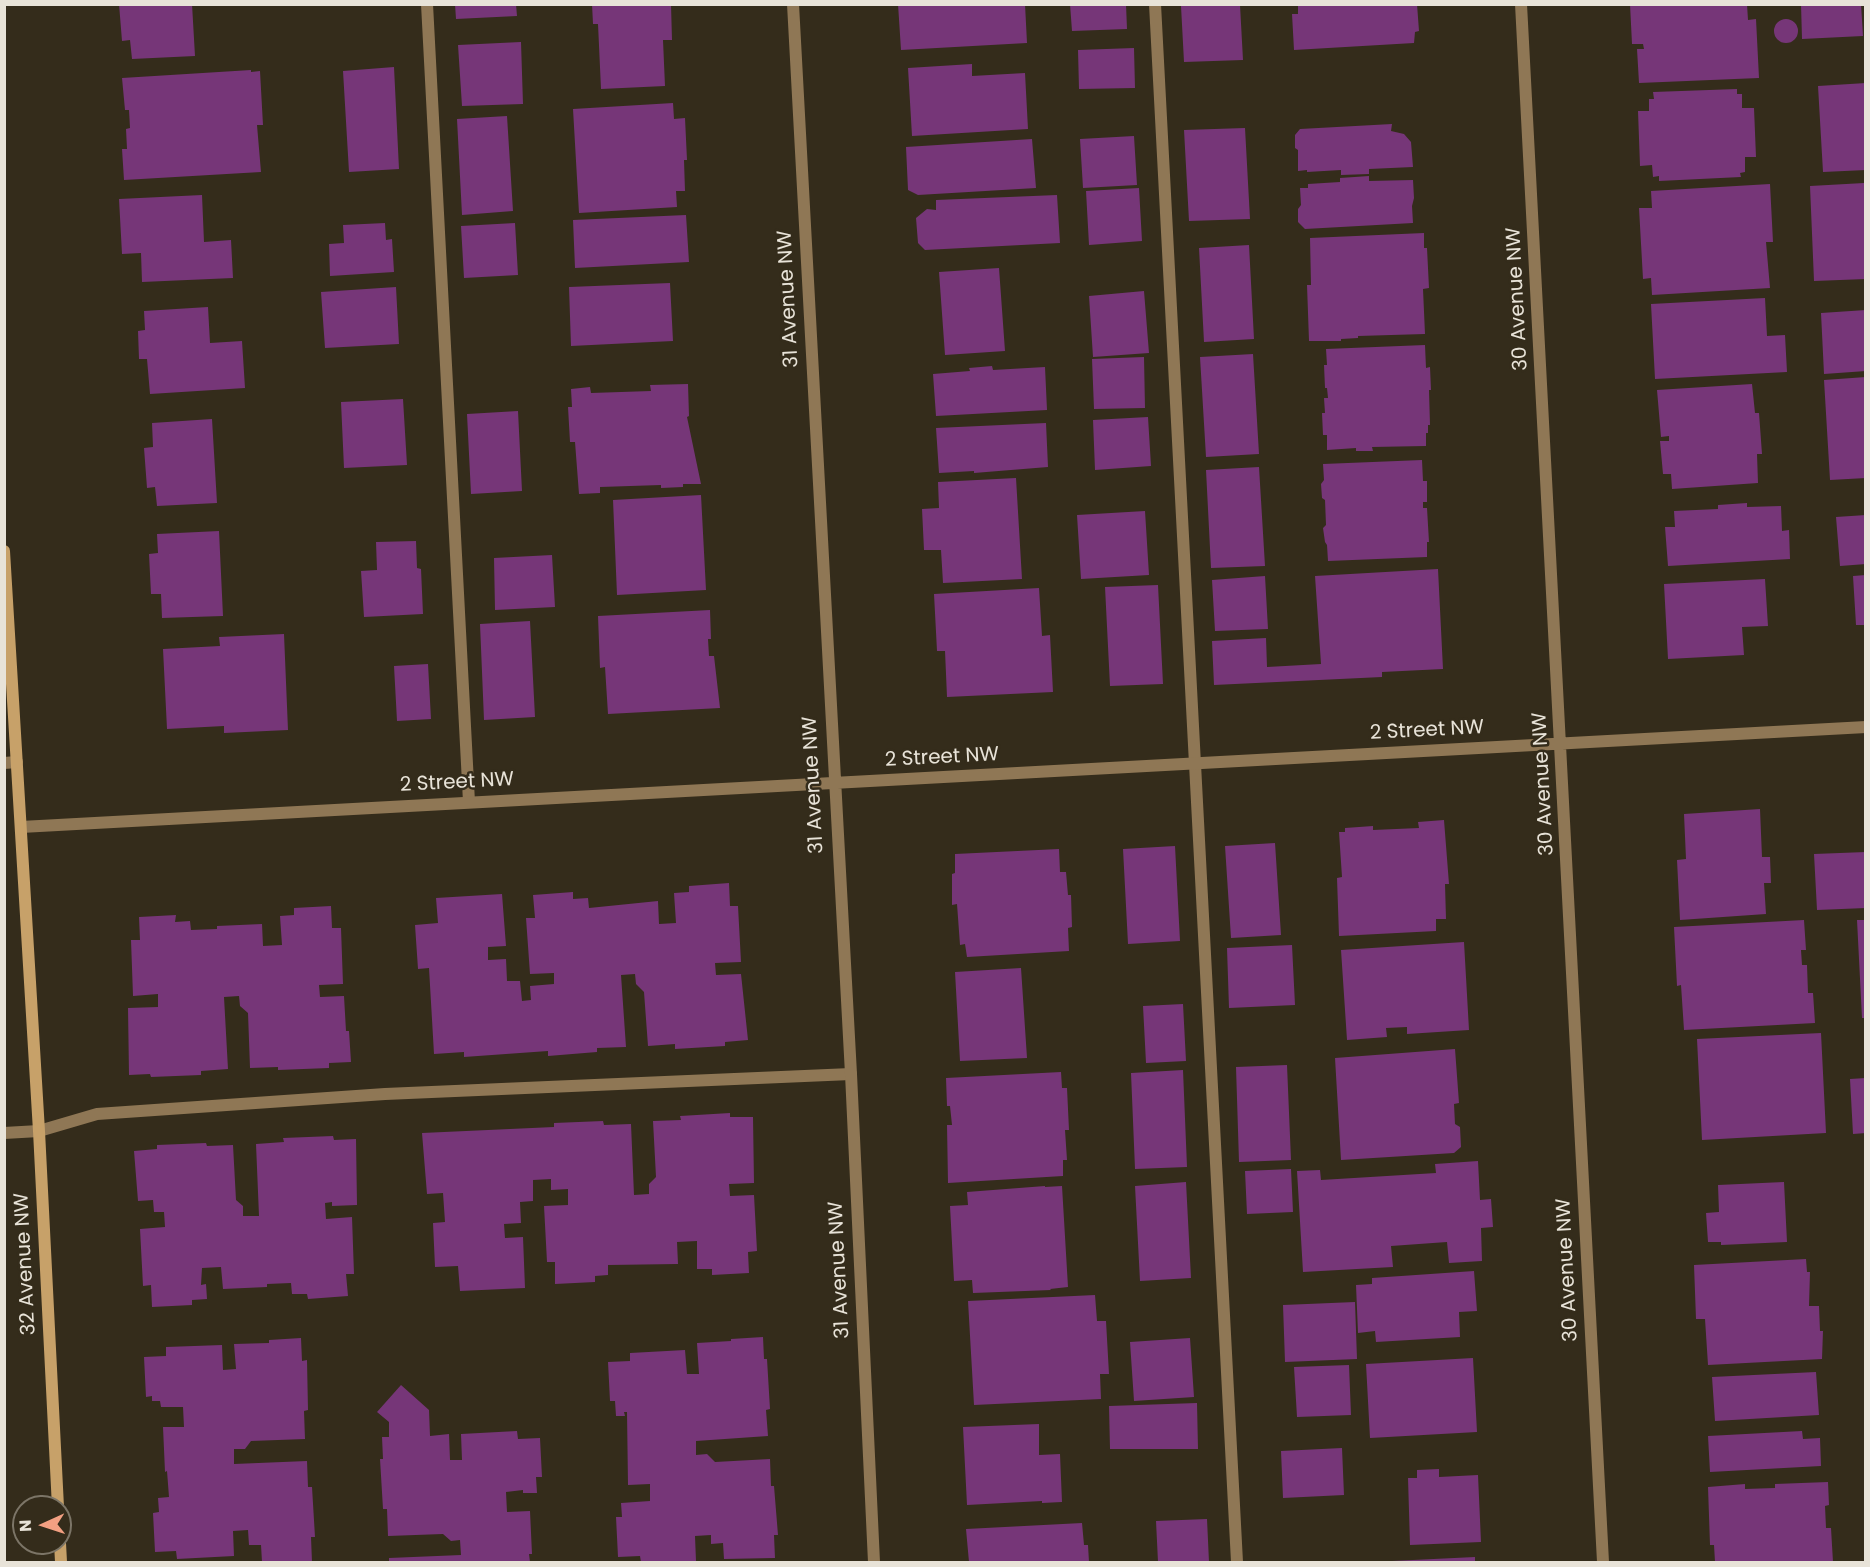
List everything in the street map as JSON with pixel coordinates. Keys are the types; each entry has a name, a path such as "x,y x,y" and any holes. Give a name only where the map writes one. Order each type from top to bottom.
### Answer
{"street":[{"path":"427,4 469,802"},
{"name":"31 Avenue NW","path":"793,4 874,1563"},
{"path":"1155,4 1237,1563"},
{"name":"30 Avenue NW","path":"1521,4 1603,1563"},
{"name":"32 Avenue NW","path":"4,551 11,763 21,827 57,1495"},
{"name":"2 Street NW","path":"21,827 1866,727"},
{"path":"4,1133 39,1131 97,1114 351,1096 850,1074"}],"building":[{"path":"119,4 192,4 195,56 132,59 130,40 122,41"},
{"path":"455,4 516,4 517,16 456,19"},
{"path":"592,4 671,4 672,40 663,40 665,86 601,89 598,24 593,24"},
{"path":"898,4 1025,4 1027,43 901,50"},
{"path":"1070,4 1126,4 1127,29 1072,31"},
{"path":"1298,4 1417,4 1419,31 1415,32 1414,43 1294,50 1292,14 1298,14"},
{"path":"1630,4 1747,4 1748,20 1756,19 1759,78 1639,83 1637,49 1644,49 1643,44 1632,44"},
{"path":"1801,4 1861,4 1863,36 1802,39"},
{"path":"1240,5 1243,60 1184,62 1181,6"},
{"path":"1786,19 1794,23 1798,31 1794,39 1786,43 1778,39 1774,31 1778,23"},
{"path":"521,42 523,104 462,106 458,45"},
{"path":"1134,48 1135,88 1079,89 1078,50"},
{"path":"972,64 972,76 1025,73 1028,129 912,136 908,68"},
{"path":"394,67 399,169 349,172 343,71"},
{"path":"251,70 251,72 260,71 263,125 257,125 261,172 124,180 122,149 127,149 126,129 130,128 129,110 125,110 122,78"},
{"path":"1866,83 1866,170 1823,172 1818,86"},
{"path":"1737,89 1737,94 1742,94 1742,108 1754,108 1756,157 1745,157 1745,172 1740,173 1741,177 1659,181 1659,176 1653,177 1652,165 1640,166 1638,111 1649,111 1649,99 1654,99 1653,92"},
{"path":"673,103 674,119 685,118 687,160 684,160 685,191 676,191 677,207 579,213 573,109"},
{"path":"507,116 513,211 462,215 457,119"},
{"path":"1392,124 1391,131 1404,134 1411,142 1413,167 1369,169 1369,174 1341,175 1341,170 1298,171 1295,135 1300,129"},
{"path":"1245,128 1250,219 1189,221 1184,130"},
{"path":"1134,136 1137,185 1083,188 1080,139"},
{"path":"1032,139 1036,188 918,195 908,190 906,147"},
{"path":"1369,176 1369,181 1413,180 1413,223 1305,229 1298,222 1298,209 1301,205 1300,188 1308,188 1308,184 1340,182 1340,178"},
{"path":"1864,183 1866,279 1814,281 1810,186"},
{"path":"1770,184 1773,242 1766,242 1770,288 1652,295 1651,278 1643,279 1639,208 1652,208 1651,191"},
{"path":"1139,188 1142,241 1089,245 1086,191"},
{"path":"202,195 204,242 231,240 233,278 142,282 141,253 122,254 119,199"},
{"path":"1057,195 1060,243 925,250 918,243 916,218 927,209 936,210 936,200"},
{"path":"686,215 689,262 575,268 573,220"},
{"path":"385,223 386,240 392,239 394,272 330,276 329,244 344,243 343,225"},
{"path":"515,223 518,275 464,278 461,226"},
{"path":"1424,233 1429,288 1423,289 1425,334 1358,336 1358,338 1341,339 1341,341 1309,341 1307,285 1311,285 1310,238"},
{"path":"1249,245 1254,339 1204,342 1199,248"},
{"path":"999,268 1005,351 945,355 939,272"},
{"path":"670,283 673,341 571,346 569,287"},
{"path":"396,287 399,344 325,348 321,292"},
{"path":"1144,291 1149,353 1093,357 1089,296"},
{"path":"1765,298 1767,336 1785,335 1787,372 1655,379 1651,304"},
{"path":"208,307 210,343 242,341 245,388 150,394 147,359 139,359 138,331 145,330 144,311"},
{"path":"1866,310 1866,371 1824,374 1821,313"},
{"path":"1425,345 1426,368 1430,367 1431,390 1429,390 1430,425 1426,433 1426,446 1372,447 1373,451 1356,451 1356,448 1327,450 1327,435 1323,435 1322,413 1325,413 1324,398 1328,398 1324,365 1327,365 1326,349"},
{"path":"1253,354 1259,454 1206,457 1200,357"},
{"path":"1144,357 1145,408 1094,409 1092,359"},
{"path":"992,366 993,370 1045,367 1047,410 936,416 933,374 970,371 969,368"},
{"path":"1866,377 1866,478 1830,480 1824,380"},
{"path":"688,384 689,416 687,417 701,484 661,488 661,485 600,487 600,493 579,494 575,442 570,442 568,407 572,407 571,389 590,387 591,393 651,391 650,385"},
{"path":"1752,384 1755,413 1759,413 1762,454 1757,454 1758,483 1672,489 1671,474 1663,474 1660,441 1669,441 1669,436 1661,437 1657,390"},
{"path":"403,399 407,465 344,468 341,402"},
{"path":"518,411 522,491 471,494 467,414"},
{"path":"1148,417 1151,466 1095,470 1093,420"},
{"path":"212,419 217,503 157,506 155,487 147,488 144,448 153,447 152,423"},
{"path":"1046,423 1048,467 974,473 974,471 939,473 936,428"},
{"path":"1422,460 1423,481 1427,481 1427,502 1423,502 1423,508 1427,508 1429,542 1427,542 1427,557 1328,561 1323,528 1326,525 1325,500 1322,498 1321,484 1324,480 1323,464"},
{"path":"1259,467 1265,566 1211,568 1206,470"},
{"path":"1016,478 1022,579 943,583 941,550 924,550 922,509 939,508 938,482"},
{"path":"701,495 706,590 617,595 613,500"},
{"path":"1747,503 1747,507 1781,506 1782,531 1789,530 1790,559 1668,566 1665,527 1675,527 1674,511 1718,509 1718,505"},
{"path":"1145,511 1149,575 1081,579 1077,515"},
{"path":"1866,515 1866,564 1840,566 1836,517"},
{"path":"219,531 223,616 162,618 161,594 151,594 149,554 158,553 157,534"},
{"path":"416,541 417,568 421,569 423,614 364,617 361,571 377,570 376,542"},
{"path":"552,555 555,607 495,610 494,558"},
{"path":"1438,569 1443,669 1382,672 1382,677 1214,685 1212,641 1266,638 1267,667 1321,664 1315,576"},
{"path":"1866,575 1866,625 1856,625 1853,576"},
{"path":"1265,576 1268,629 1215,631 1212,580"},
{"path":"1765,579 1768,626 1742,627 1744,655 1668,659 1664,584"},
{"path":"1158,585 1163,684 1110,686 1105,587"},
{"path":"1039,588 1042,636 1050,635 1053,692 947,697 945,651 937,651 934,594"},
{"path":"710,610 709,656 714,656 720,708 608,714 605,667 600,668 598,616"},
{"path":"530,621 535,717 484,720 480,624"},
{"path":"284,634 288,730 224,733 224,726 167,729 163,649 220,646 219,637"},
{"path":"428,664 431,719 397,721 394,666"},
{"path":"1760,809 1762,857 1770,857 1771,883 1764,883 1766,914 1680,920 1677,860 1686,859 1684,814"},
{"path":"1444,820 1449,884 1445,884 1446,919 1436,919 1436,931 1339,936 1337,878 1342,877 1339,832 1345,832 1345,828 1373,826 1373,830 1419,828 1418,822"},
{"path":"1275,843 1281,935 1231,938 1225,846"},
{"path":"1175,846 1180,941 1128,944 1123,849"},
{"path":"1059,849 1060,872 1066,872 1068,895 1071,895 1072,927 1068,928 1069,951 967,957 965,944 960,945 957,904 952,905 952,874 955,873 955,854"},
{"path":"1866,852 1866,908 1817,910 1814,854"},
{"path":"729,883 730,906 738,906 741,962 715,963 716,975 741,974 748,1040 725,1042 725,1046 675,1049 675,1044 648,1046 644,992 636,984 635,974 621,975 626,1047 597,1048 597,1052 548,1056 548,1051 464,1057 464,1052 434,1054 429,968 418,969 415,925 438,923 436,898 502,894 506,946 488,947 488,960 506,959 507,981 520,981 522,1001 531,1000 530,986 554,984 554,973 530,974 526,918 535,918 533,895 573,892 573,899 588,898 589,908 658,901 659,924 676,923 674,893 689,892 689,886"},
{"path":"331,906 332,928 341,928 343,984 319,985 320,997 344,996 351,1062 329,1063 329,1068 278,1070 278,1067 250,1068 248,1013 240,1006 239,996 224,997 228,1069 201,1071 201,1075 151,1077 150,1074 129,1075 128,1008 158,1007 158,994 133,996 131,940 140,940 139,917 176,915 175,922 190,921 191,930 262,924 263,946 282,945 280,916 294,915 294,908"},
{"path":"1804,920 1806,950 1801,950 1802,965 1807,965 1808,993 1813,993 1815,1023 1684,1030 1681,985 1677,986 1674,927"},
{"path":"1857,920 1866,920 1866,1018 1862,1018"},
{"path":"1464,942 1469,1030 1407,1034 1407,1027 1386,1028 1387,1037 1347,1040 1341,950"},
{"path":"1292,945 1295,1005 1229,1008 1227,948"},
{"path":"1021,968 1027,1058 960,1061 955,972"},
{"path":"1183,1004 1186,1061 1146,1063 1143,1006"},
{"path":"1821,1033 1826,1133 1702,1140 1697,1039"},
{"path":"1455,1049 1459,1103 1454,1104 1455,1124 1460,1127 1461,1147 1454,1153 1341,1160 1335,1058"},
{"path":"1287,1065 1291,1160 1239,1162 1236,1067"},
{"path":"1183,1070 1187,1167 1135,1169 1131,1073"},
{"path":"1061,1072 1062,1088 1067,1088 1069,1130 1065,1130 1067,1160 1063,1160 1063,1176 948,1183 947,1125 952,1125 950,1106 947,1106 946,1078"},
{"path":"1866,1078 1866,1133 1853,1134 1850,1079"},
{"path":"730,1113 730,1117 753,1117 754,1183 729,1184 730,1196 754,1195 757,1251 748,1252 749,1273 712,1275 712,1269 697,1269 697,1241 677,1242 678,1264 608,1265 608,1275 595,1276 595,1282 555,1284 555,1262 547,1262 544,1206 568,1205 568,1189 551,1190 551,1179 533,1180 533,1201 520,1202 521,1223 504,1224 505,1238 523,1237 525,1288 460,1291 458,1266 435,1267 433,1223 445,1222 443,1193 427,1194 422,1133 554,1127 554,1123 603,1121 604,1125 631,1124 634,1195 649,1194 649,1184 656,1177 653,1121 681,1120 680,1116"},
{"path":"333,1136 334,1140 356,1139 357,1205 332,1206 332,1202 325,1203 326,1219 352,1217 354,1274 346,1274 348,1296 308,1299 307,1294 292,1294 291,1283 267,1284 267,1287 223,1289 221,1267 202,1268 201,1285 206,1284 207,1299 192,1300 192,1305 152,1307 151,1285 143,1286 140,1229 165,1227 164,1212 154,1212 153,1200 138,1201 134,1151 157,1149 157,1145 206,1143 207,1146 233,1145 236,1200 243,1206 243,1216 259,1216 256,1144 284,1142 283,1138"},
{"path":"1478,1161 1480,1200 1491,1199 1493,1227 1481,1228 1482,1261 1449,1263 1447,1242 1391,1246 1393,1267 1303,1272 1297,1171 1320,1170 1321,1180 1436,1173 1435,1164"},
{"path":"1291,1169 1293,1212 1247,1214 1245,1171"},
{"path":"1186,1182 1191,1278 1140,1281 1135,1186"},
{"path":"1784,1182 1787,1242 1721,1245 1721,1242 1708,1242 1706,1213 1719,1212 1718,1185"},
{"path":"1062,1186 1068,1287 1051,1290 973,1293 972,1280 954,1281 950,1206 968,1205 967,1192"},
{"path":"1806,1259 1807,1272 1810,1272 1809,1306 1819,1306 1820,1331 1823,1331 1822,1359 1708,1365 1705,1319 1696,1319 1694,1265"},
{"path":"1474,1271 1477,1311 1459,1312 1460,1337 1376,1342 1375,1331 1358,1333 1356,1285 1372,1284 1372,1278"},
{"path":"1095,1295 1097,1321 1106,1321 1109,1374 1100,1374 1101,1399 974,1405 968,1301"},
{"path":"1355,1302 1357,1359 1285,1362 1283,1305"},
{"path":"763,1337 764,1359 767,1359 770,1409 766,1410 768,1436 696,1441 696,1455 707,1454 715,1462 770,1459 771,1486 774,1486 778,1535 774,1535 775,1558 724,1559 723,1543 711,1544 711,1535 695,1536 696,1561 641,1562 640,1556 618,1557 616,1517 622,1517 621,1503 650,1501 650,1484 628,1485 627,1412 624,1412 625,1416 616,1416 615,1401 610,1401 608,1362 630,1361 630,1353 685,1350 687,1374 699,1374 697,1343"},
{"path":"301,1338 302,1361 307,1360 308,1410 304,1411 305,1439 251,1441 245,1449 234,1449 234,1464 307,1461 308,1487 312,1487 315,1537 311,1537 312,1562 262,1562 261,1545 249,1545 248,1530 233,1531 234,1556 177,1559 176,1551 155,1552 153,1513 159,1512 158,1498 169,1497 167,1471 165,1472 163,1427 184,1427 183,1407 161,1407 160,1401 152,1401 152,1396 146,1397 144,1357 166,1356 166,1347 222,1345 223,1370 236,1369 234,1344 269,1343 269,1340"},
{"path":"1190,1338 1194,1397 1134,1401 1130,1342"},
{"path":"1473,1358 1477,1432 1370,1438 1366,1364"},
{"path":"1349,1365 1351,1415 1297,1417 1294,1367"},
{"path":"1816,1372 1819,1415 1715,1421 1712,1377"},
{"path":"401,1385 429,1410 430,1436 449,1434 450,1460 462,1460 461,1434 517,1431 518,1439 540,1438 542,1477 536,1477 537,1493 523,1493 523,1490 506,1492 507,1512 530,1511 532,1554 529,1554 530,1562 389,1562 389,1558 461,1555 460,1540 451,1541 443,1534 388,1536 387,1509 383,1509 380,1459 383,1459 382,1437 389,1437 389,1422 377,1412"},
{"path":"1197,1403 1198,1449 1110,1449 1109,1406"},
{"path":"1039,1424 1039,1455 1060,1454 1062,1502 967,1505 963,1427"},
{"path":"1802,1431 1803,1439 1820,1438 1821,1466 1710,1472 1708,1436"},
{"path":"1342,1448 1344,1495 1283,1498 1281,1451"},
{"path":"1439,1469 1439,1477 1478,1475 1481,1542 1410,1545 1408,1478 1417,1478 1417,1470"},
{"path":"1828,1482 1829,1505 1825,1506 1826,1528 1831,1528 1833,1562 1715,1562 1714,1545 1710,1545 1708,1487 1745,1484 1745,1489 1775,1488 1775,1484"},
{"path":"1207,1519 1209,1562 1158,1562 1156,1521"},
{"path":"1082,1523 1084,1545 1088,1545 1089,1562 969,1562 966,1529"},
{"path":"1475,1557 1475,1562 1392,1562 1392,1561"}]}
